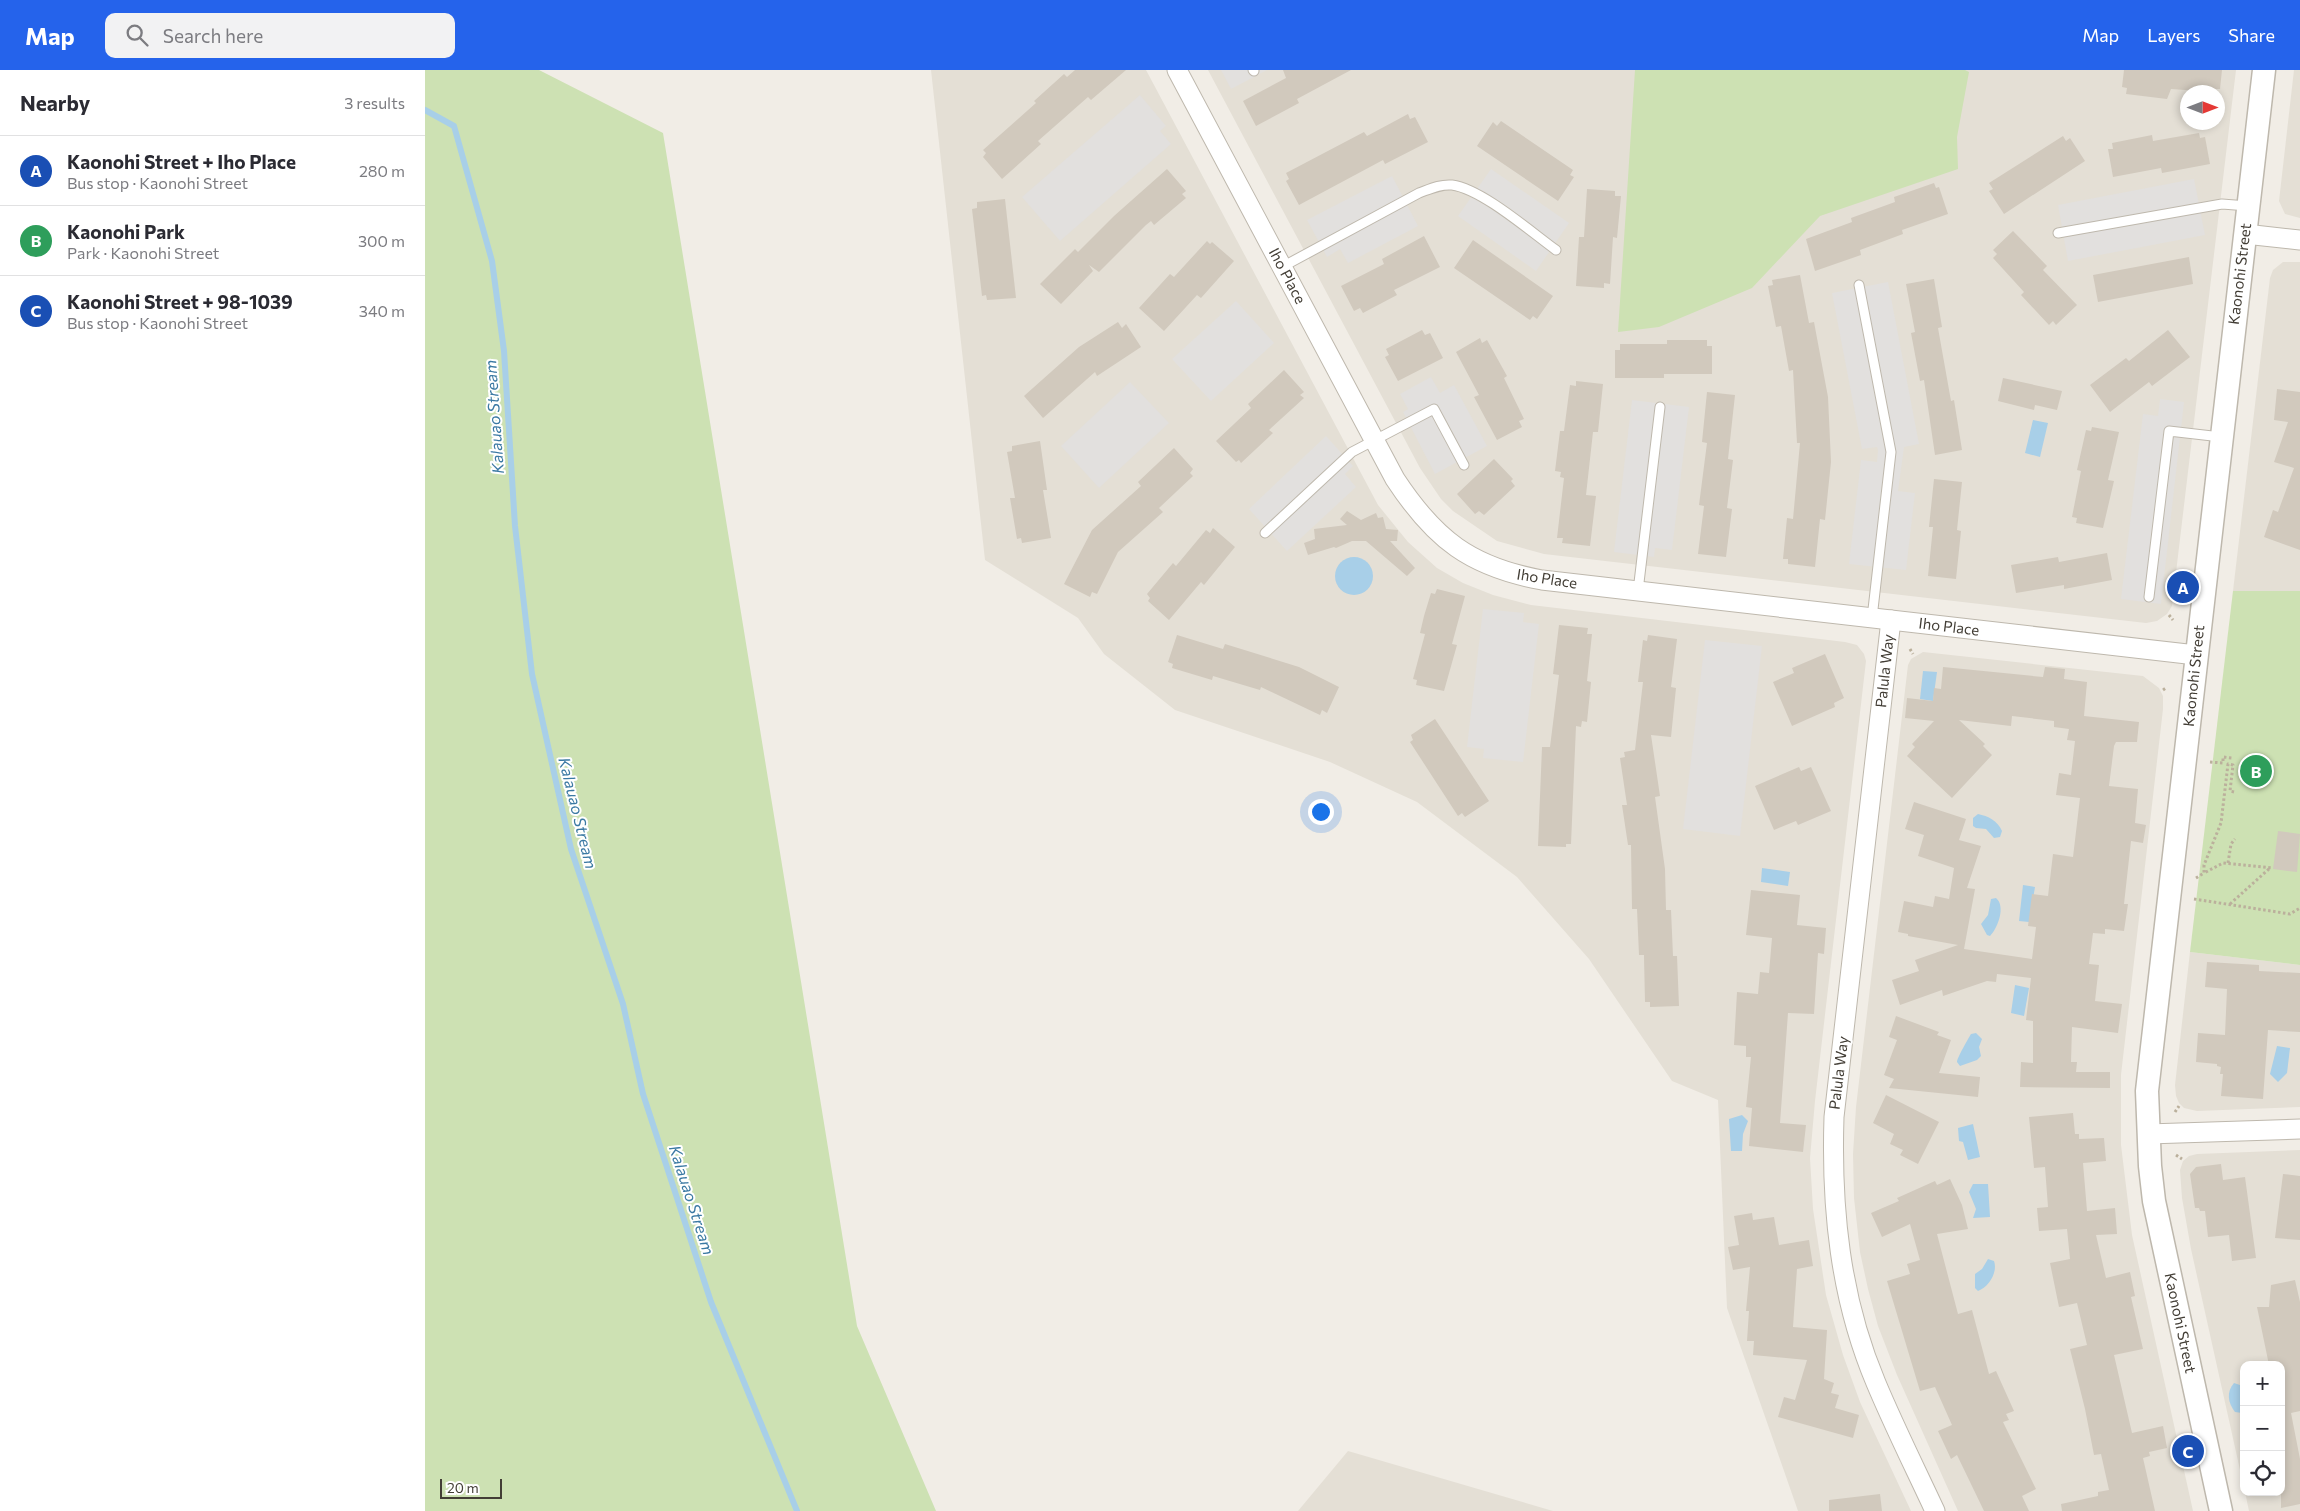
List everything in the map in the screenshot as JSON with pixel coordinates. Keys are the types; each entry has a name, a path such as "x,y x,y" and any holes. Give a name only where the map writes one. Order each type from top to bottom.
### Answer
{"street":[{"name":"Iho Place","path":"1177,70 1395,480 1424,520 1456,548 1475,559 1518,576 2196,655"},
{"name":"Kaonohi Street","path":"2221,1511 2154,1201 2148,1134 2149,1068 2264,70"},
{"path":"2245,234 2300,240"},
{"name":"Palula Way","path":"1891,620 1834,1117 1833,1190 1841,1262 1861,1342 1875,1382 1935,1511"},
{"path":"2148,1134 2300,1129"}],"lane":[{"path":"1282,267 1419,193 1435,186 1450,185 1475,192 1556,250"},
{"path":"2059,234 2222,204 2248,206"},
{"path":"1859,285 1891,452 1872,618"},
{"path":"1638,591 1660,407"},
{"path":"1265,533 1352,452 1434,409 1464,465"},
{"path":"2149,597 2169,431 2221,437"}],"path":[{"path":"2169,615 2173,620"},
{"path":"1910,649 1913,654"},
{"path":"2210,762 2223,763 2223,757 2232,758"},
{"path":"2204,873 2204,865 2221,823 2228,764 2233,765 2230,791 2234,792"},
{"path":"2228,863 2231,844 2235,839"},
{"path":"2196,878 2223,863 2272,868 2231,904"},
{"path":"2194,899 2290,914 2300,908"},
{"path":"2175,1112 2179,1106"},
{"path":"2176,1155 2182,1159"}],"shaded area":[{"path":"931,70 1146,70 1378,505 1408,542 1437,568 1463,583 1493,595 1531,605 1845,642 1857,645 1864,654 1866,661 1810,1158 1813,1209 1826,1295 1843,1355 1860,1402 1911,1511 1798,1511 1727,1308 1718,1100 1672,1081 1589,959 1517,877 1417,802 1330,762 1175,710 1104,654 1078,618 985,560"},
{"path":"1208,70 2236,70 2172,606 2167,614 2157,621 2146,623 1544,554 1497,541 1453,511 1441,499 1420,468"},
{"path":"1221,70 1267,70 1231,89"},
{"path":"2294,70 2300,70 2300,218 2285,214 2279,201"},
{"path":"1140,95 1166,126 1160,131 1171,144 1060,241 1022,197"},
{"path":"1491,169 1569,223 1536,271 1458,216"},
{"path":"1392,176 1418,226 1348,263 1340,249 1327,257 1307,220"},
{"path":"2194,179 2205,235 2068,261 2058,205"},
{"path":"2283,262 2300,262 2300,591 2233,591 2270,278 2273,270"},
{"path":"1888,282 1919,444 1904,447 1898,491 1915,493 1906,570 1849,564 1861,460 1877,462 1878,450 1877,447 1862,449 1832,293"},
{"path":"1236,301 1274,343 1211,401 1172,359"},
{"path":"1431,377 1440,393 1454,385 1487,446 1435,474 1403,412 1408,409 1400,394"},
{"path":"1130,382 1169,423 1099,488 1061,446"},
{"path":"2160,399 2184,402 2161,604 2121,599 2143,414 2158,416"},
{"path":"1632,400 1689,407 1672,550 1655,548 1654,557 1614,552"},
{"path":"1326,436 1353,466 1345,474 1356,487 1287,551 1249,509"},
{"path":"1483,609 1524,613 1523,622 1539,624 1523,762 1483,758 1484,749 1467,747"},
{"path":"1705,640 1762,646 1740,836 1683,829"},
{"path":"1923,652 2143,676 2159,688 2163,696 2121,1075 2121,1145 2132,1235 2193,1511 1958,1511 1897,1375 1878,1326 1860,1252 1854,1198 1853,1154 1856,1107 1908,665 1911,659"},
{"path":"2190,952 2300,965 2300,1107 2197,1111 2184,1108 2179,1103 2175,1085"},
{"path":"2300,1150 2300,1511 2249,1511 2246,1496 2285,1496 2285,1361 2240,1361 2240,1470 2191,1249 2182,1198 2180,1170 2183,1161 2189,1156 2197,1154"},
{"path":"1348,1451 1553,1511 1298,1511"}],"green space":[{"path":"425,70 539,70 663,133 857,1326 936,1511 425,1511"},
{"path":"1635,70 1965,70 1969,72 1957,137 1958,169 1820,216 1752,288 1659,327 1618,332"},
{"path":"2233,591 2300,591 2300,965 2190,952"}],"water":[{"path":"2033,420 2048,423 2040,457 2025,453"},
{"path":"1354,557 1367,563 1373,576 1367,589 1354,595 1341,589 1335,576 1341,563"},
{"path":"1923,671 1937,672 1933,701 1920,699"},
{"path":"1978,814 1998,824 2002,831 2000,837 1994,838 1986,829 1973,826 1973,818"},
{"path":"1762,868 1790,872 1788,886 1761,882"},
{"path":"2023,885 2035,887 2029,922 2019,921"},
{"path":"1996,898 2001,911 1996,928 1990,936 1987,935 1981,924 1988,915 1991,899"},
{"path":"2015,985 2029,988 2024,1016 2011,1013"},
{"path":"1976,1033 1982,1039 1979,1047 1981,1056 1977,1060 1960,1066 1957,1062 1961,1053 1971,1034"},
{"path":"2277,1046 2290,1048 2287,1073 2278,1082 2270,1074"},
{"path":"1742,1115 1748,1121 1743,1134 1742,1151 1731,1151 1729,1119"},
{"path":"1973,1124 1980,1157 1968,1160 1963,1142 1959,1141 1958,1128"},
{"path":"1973,1184 1988,1184 1990,1217 1973,1218 1976,1209 1969,1192"},
{"path":"1988,1259 1994,1261 1994,1274 1989,1283 1978,1291 1975,1288 1975,1274 1982,1269"},
{"path":"2234,1383 2240,1385 2240,1413 2235,1412 2229,1401 2231,1386"}],"building":[{"path":"1075,70 1126,70 1091,100 1088,97 1038,141 1041,144 1002,179 983,157 986,153 983,150 1036,103 1034,101 1064,74 1067,77"},
{"path":"1283,70 1351,70 1297,99 1299,103 1256,126 1243,101 1286,78"},
{"path":"2124,70 2222,70 2220,85 2180,85 2180,90 2171,89 2167,99 2126,94 2127,88 2122,87"},
{"path":"1408,114 1410,119 1415,117 1428,142 1385,164 1383,160 1299,205 1286,181 1289,179 1286,173 1364,132 1367,136"},
{"path":"1501,121 1573,170 1570,175 1574,177 1558,201 1477,146 1493,122 1497,126"},
{"path":"2199,133 2200,138 2205,137 2210,164 2162,173 2161,168 2113,177 2108,149 2113,149 2112,143 2152,135 2153,141"},
{"path":"2063,136 2066,141 2070,138 2085,161 2004,214 1989,191 1993,189 1989,183"},
{"path":"1167,169 1186,191 1182,194 1186,198 1154,225 1151,221 1146,225 1099,272 1089,265 1093,271 1061,304 1040,284 1075,249 1078,252 1114,216"},
{"path":"1934,183 1936,188 1939,187 1948,214 1902,230 1903,234 1860,250 1861,255 1815,271 1806,239 1852,222 1851,218 1895,202 1894,197"},
{"path":"1587,189 1615,191 1615,196 1621,196 1617,238 1613,237 1610,284 1604,283 1604,288 1576,286 1579,237 1584,237"},
{"path":"1005,199 1016,298 987,300 986,295 982,296 972,209 977,208 977,202"},
{"path":"2013,231 2047,266 2043,270 2077,305 2056,325 2053,321 2049,325 2021,295 2024,292 1993,258 1997,254 1993,250"},
{"path":"1424,236 1440,267 1394,290 1397,295 1363,313 1360,308 1354,311 1341,286 1384,264 1382,259"},
{"path":"1473,240 1553,296 1537,319 1533,316 1530,320 1454,268"},
{"path":"1207,241 1210,244 1212,242 1234,261 1201,298 1197,295 1164,331 1139,308 1170,274 1174,277"},
{"path":"2189,257 2193,284 2098,302 2093,275"},
{"path":"1800,275 1809,323 1814,322 1828,397 1831,462 1825,520 1820,519 1815,567 1788,564 1788,559 1783,559 1787,518 1793,519 1800,443 1797,443 1793,370 1789,371 1781,326 1776,327 1768,286 1773,285 1772,280"},
{"path":"1934,279 1942,327 1938,328 1951,401 1954,400 1962,450 1935,455 1924,380 1920,381 1911,333 1915,332 1906,284"},
{"path":"1118,322 1122,328 1126,324 1141,347 1097,376 1095,372 1043,418 1024,396 1079,347"},
{"path":"1422,330 1425,335 1430,333 1443,358 1398,381 1385,357 1389,355 1386,349"},
{"path":"2168,330 2190,357 2152,386 2149,382 2110,412 2090,385 2126,358 2129,361"},
{"path":"1480,338 1482,343 1487,340 1507,376 1504,378 1524,419 1519,421 1522,427 1497,440 1474,397 1479,395 1456,352"},
{"path":"1667,340 1707,340 1707,346 1712,346 1712,374 1664,374 1664,378 1615,378 1615,350 1620,350 1620,344 1667,344"},
{"path":"1284,370 1304,392 1300,395 1304,398 1269,430 1273,433 1241,463 1239,460 1236,462 1216,441 1251,408 1248,404"},
{"path":"2003,378 2062,391 2057,410 2035,405 2034,410 1998,401"},
{"path":"1576,381 1603,384 1598,432 1593,432 1586,495 1596,496 1590,546 1562,543 1563,538 1557,538 1564,478 1560,477 1561,472 1555,471 1560,431 1564,431 1570,385 1576,386"},
{"path":"2277,389 2300,392 2300,550 2264,537 2273,510 2278,512 2294,468 2274,462 2288,422 2274,420"},
{"path":"1707,392 1735,395 1728,459 1733,460 1727,508 1732,509 1726,557 1698,554 1704,506 1699,505 1707,443 1702,442"},
{"path":"2092,427 2119,432 2108,480 2114,481 2103,528 2076,523 2077,518 2072,517 2081,471 2077,470 2086,430 2091,431"},
{"path":"1040,441 1047,490 1043,490 1051,538 1022,543 1021,538 1017,539 1010,498 1015,498 1007,452 1012,451 1012,446"},
{"path":"1174,448 1193,469 1190,473 1193,476 1159,508 1163,512 1118,552 1097,594 1092,592 1090,597 1064,584 1092,530 1141,486 1138,482"},
{"path":"1494,459 1513,479 1511,481 1515,486 1484,515 1479,511 1475,514 1457,494"},
{"path":"1934,479 1962,482 1957,530 1961,531 1956,579 1928,576 1933,527 1929,527"},
{"path":"1347,511 1361,520 1376,513 1378,518 1383,517 1386,529 1398,530 1397,541 1390,541 1415,568 1407,576 1366,541 1352,541 1336,548 1308,555 1304,543 1315,539 1314,529 1347,525 1340,519"},
{"path":"1213,528 1235,547 1204,585 1201,582 1169,620 1148,601 1150,598 1147,594 1173,563 1176,566 1206,530 1210,533"},
{"path":"2107,553 2112,580 2064,589 2064,585 2016,593 2011,565 2058,557 2059,562"},
{"path":"1437,589 1465,596 1452,644 1457,645 1444,691 1416,685 1417,680 1413,679 1425,634 1420,633 1424,616 1431,593 1435,594"},
{"path":"1559,625 1588,628 1587,634 1592,634 1587,681 1591,682 1587,722 1582,721 1581,727 1576,726 1571,844 1566,844 1566,847 1538,846 1542,747 1550,747 1559,675 1553,674"},
{"path":"1177,635 1223,649 1225,644 1299,667 1339,687 1327,713 1322,710 1320,715 1261,687 1260,690 1213,676 1212,680 1172,668 1173,664 1168,662"},
{"path":"1648,635 1677,639 1671,687 1676,688 1671,737 1651,735 1660,796 1655,797 1665,869 1666,910 1671,910 1673,956 1677,956 1679,1006 1650,1007 1650,1002 1645,1002 1644,955 1639,955 1637,909 1632,909 1631,845 1628,845 1622,805 1627,805 1620,758 1625,757 1624,752 1635,750 1643,682 1638,682 1643,640 1647,641"},
{"path":"1825,654 1844,698 1834,703 1835,707 1792,726 1773,682 1794,673 1792,668"},
{"path":"1943,667 2043,677 2045,667 2065,669 2064,679 2087,682 2084,716 2139,722 2137,742 2116,742 2114,746 2109,786 2138,789 2135,823 2146,825 2143,843 2131,841 2124,904 2128,904 2124,931 2105,929 2105,934 2093,933 2089,964 2099,965 2095,1001 2122,1004 2118,1033 2072,1027 2071,1062 2077,1062 2076,1072 2110,1072 2110,1088 2020,1087 2021,1062 2033,1063 2033,1021 2026,1020 2031,978 1997,974 1996,982 1987,981 1943,996 1942,990 1900,1005 1892,980 1919,971 1915,960 1958,945 1908,936 1908,934 1898,932 1904,901 1933,907 1935,896 1949,899 1954,868 1918,856 1924,835 1905,829 1914,802 1966,819 1959,840 1981,846 1967,888 1975,889 1964,949 2032,959 2036,927 2028,926 2032,894 2048,896 2053,854 2073,857 2080,798 2056,795 2059,773 2071,775 2075,741 2067,740 2069,729 2054,727 2054,721 2012,716 2011,726 1959,720 1985,744 1983,746 1992,755 1952,798 1907,756 1915,747 1912,744 1934,721 1905,718 1907,698 1933,701 1934,688 1941,689"},
{"path":"1435,719 1489,801 1465,817 1462,813 1458,816 1410,742 1413,740 1411,735"},
{"path":"1799,767 1801,771 1811,767 1831,811 1798,825 1796,821 1774,830 1755,786"},
{"path":"2278,831 2300,834 2297,872 2273,869"},
{"path":"1751,890 1800,895 1797,925 1826,928 1824,954 1818,953 1814,1014 1788,1013 1780,1123 1806,1125 1803,1152 1749,1146 1752,1108 1746,1107 1751,1057 1746,1057 1746,1046 1734,1045 1737,992 1758,994 1760,972 1769,973 1772,938 1746,935"},
{"path":"2207,962 2259,965 2259,971 2300,973 2300,1032 2268,1030 2263,1099 2221,1096 2223,1074 2220,1074 2221,1067 2217,1066 2217,1064 2196,1062 2198,1033 2225,1035 2227,989 2205,987"},
{"path":"1896,1016 1939,1032 1937,1035 1951,1040 1939,1073 1980,1077 1978,1097 1889,1088 1894,1079 1884,1075 1897,1040 1889,1037"},
{"path":"1886,1095 1939,1122 1918,1164 1900,1155 1903,1150 1890,1144 1894,1134 1873,1123"},
{"path":"2073,1113 2075,1134 2079,1134 2079,1139 2104,1138 2106,1161 2083,1163 2087,1211 2115,1208 2117,1234 2096,1235 2106,1278 2130,1272 2135,1296 2131,1297 2143,1349 2114,1355 2132,1433 2163,1426 2167,1448 2149,1452 2150,1456 2143,1458 2155,1511 2062,1511 2061,1504 2098,1496 2098,1492 2109,1490 2101,1454 2094,1455 2070,1349 2087,1345 2077,1303 2059,1307 2050,1263 2070,1259 2067,1229 2039,1231 2037,1208 2048,1207 2045,1167 2034,1168 2029,1117"},
{"path":"2221,1164 2223,1180 2245,1177 2256,1258 2232,1261 2229,1235 2208,1237 2205,1211 2195,1208 2190,1174 2196,1167"},
{"path":"2283,1174 2300,1176 2300,1240 2275,1238"},
{"path":"1950,1179 1962,1205 1968,1229 1937,1234 1958,1314 1972,1310 1989,1374 1996,1371 2014,1411 2006,1414 2009,1420 2003,1422 2036,1489 2022,1496 2029,1511 1984,1511 1957,1455 1951,1459 1938,1431 1952,1425 1935,1387 1920,1391 1887,1281 1910,1274 1907,1264 1920,1260 1910,1224 1882,1237 1871,1213 1899,1201 1897,1198 1935,1181 1937,1185"},
{"path":"1752,1213 1753,1220 1774,1217 1779,1245 1809,1240 1813,1266 1797,1269 1793,1327 1827,1330 1824,1379 1834,1383 1831,1393 1839,1395 1835,1408 1859,1415 1853,1438 1778,1417 1784,1397 1795,1400 1807,1360 1753,1355 1754,1341 1747,1341 1749,1311 1746,1311 1750,1267 1733,1270 1728,1247 1739,1245 1734,1216"},
{"path":"2295,1280 2300,1302 2300,1411 2291,1413 2300,1459 2300,1504 2281,1508 2281,1496 2285,1496 2285,1361 2268,1361 2257,1307 2269,1307 2271,1285"},
{"path":"1880,1494 1882,1511 1829,1511 1829,1500"}],"waterway":[{"name":"Kalauao Stream","path":"425,110 454,126 492,261 504,351 515,526 532,674 571,849 623,1004 643,1094 711,1302 797,1511"}],"place":[{"name":"Kaonohi Street + Iho Place","path":"2183,587"},
{"name":"Kaonohi Park","path":"2256,771"},
{"name":"Kaonohi Street + 98-1039","path":"2188,1451"}]}
